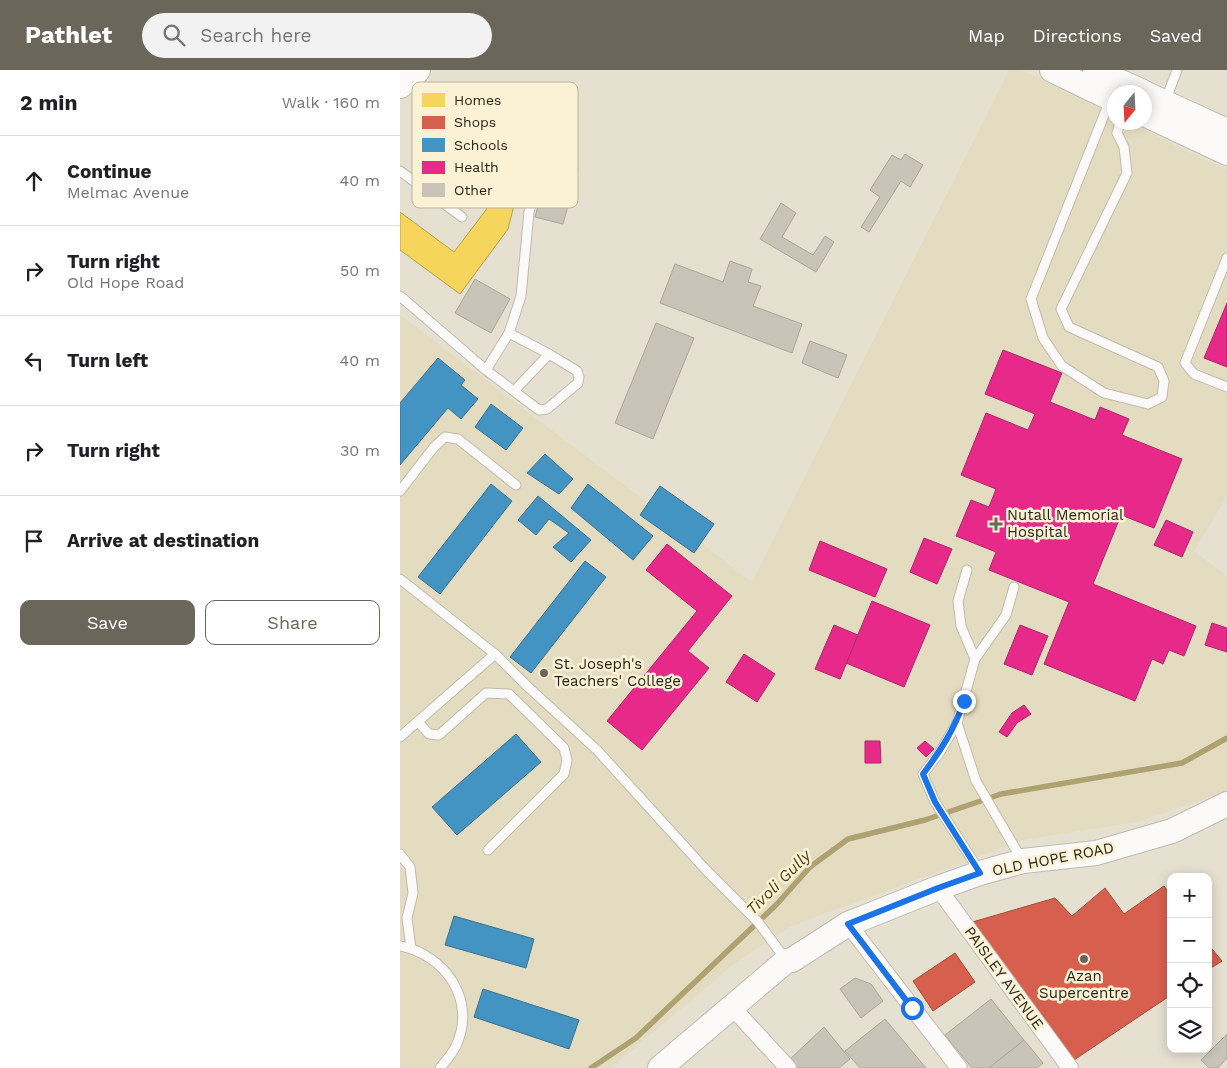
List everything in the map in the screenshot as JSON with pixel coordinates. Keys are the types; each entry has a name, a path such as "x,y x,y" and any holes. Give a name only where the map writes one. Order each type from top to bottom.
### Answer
{"main road":[{"path":"400,85 417,70"},
{"path":"1052,70 1107,96"},
{"path":"1102,71 1129,85"},
{"path":"1152,96 1227,131"},
{"path":"1152,118 1227,153"},
{"name":"OLD HOPE ROAD","path":"660,1068 786,961 792,960 848,924 980,873 1023,862 1096,852 1172,832 1227,804"}],"street":[{"name":"PAISLEY AVENUE","path":"938,888 1070,1068"},
{"path":"848,924 959,1068"},
{"path":"732,1007 788,1068"}],"lane":[{"path":"1152,95 1177,70"},
{"path":"1107,114 1031,299 1043,338 1062,366 1104,393 1148,404 1162,397 1164,381 1158,367 1069,328 1062,309 1126,173 1124,147 1119,130"},
{"path":"400,171 412,180"},
{"path":"451,208 462,216"},
{"path":"486,370 509,333 521,296 530,208"},
{"path":"1227,258 1185,363 1194,374 1227,387"},
{"path":"400,296 486,370 539,410 547,409 578,383 577,371 509,333"},
{"path":"514,391 549,354"},
{"path":"400,491 434,447 445,437 458,439 516,484"},
{"path":"967,570 958,600 961,626 975,659"},
{"path":"400,579 495,654 597,750 706,870 758,922 786,961"},
{"path":"980,873 935,802 923,774 940,752 956,723 975,659 1006,615 1014,587"},
{"path":"401,736 495,654"},
{"path":"418,722 429,734 438,735 486,693 509,694 564,748 566,760 564,774 488,850"},
{"path":"956,723 976,781 1023,862"},
{"path":"400,854 410,867 413,893 407,918 411,948"},
{"path":"400,946 424,953 435,960 445,970 459,993 462,1006 462,1020 456,1046 440,1068"}],"shaded area":[{"name":"Nutall Memorial Hospital","path":"1009,70 1021,70 1107,112 1107,130 1144,130 1227,170 1227,496 1194,551 1227,576 1227,790 1136,822 1023,840 789,927 734,964 611,1068 400,1068 400,315 752,582"}],"building: Homes":[{"path":"486,208 513,208 508,229 460,294 400,250 400,212 454,252"}],"building: Shops":[{"name":"Azan Supercentre","path":"1164,886 1167,890 1167,998 1074,1060 969,923 1055,898 1072,916 1105,888 1124,914"},
{"path":"1212,949 1222,961 1212,967"},
{"path":"955,953 975,982 933,1011 913,981"}],"building: Schools":[{"path":"438,358 465,380 461,385 478,399 461,419 448,408 400,465 400,403"},
{"path":"491,404 523,428 506,450 475,427"},
{"path":"545,454 573,479 559,494 527,473"},
{"path":"491,484 512,501 440,594 418,577"},
{"path":"588,484 653,536 633,560 571,508"},
{"path":"660,486 714,524 694,553 640,515"},
{"path":"538,496 591,540 571,562 553,547 569,533 549,519 536,535 518,520"},
{"path":"585,561 606,577 531,673 510,657"},
{"path":"516,734 541,762 457,835 432,807"},
{"path":"454,916 534,939 526,968 445,945"},
{"path":"483,989 579,1020 569,1049 474,1017"}],"building: Health":[{"path":"1227,303 1227,367 1204,358"},
{"path":"1003,350 1062,373 1050,402 1095,420 1100,407 1129,419 1122,435 1182,459 1154,528 1121,515 1093,584 1196,626 1184,656 1169,650 1163,664 1152,659 1135,701 1044,664 1069,602 989,570 996,552 956,536 971,500 989,507 996,489 961,475 986,413 1028,430 1035,414 985,394"},
{"path":"1166,520 1193,532 1182,557 1154,545"},
{"path":"924,538 952,549 937,584 910,572"},
{"path":"820,541 887,569 875,597 809,570"},
{"path":"667,544 732,596 688,651 709,668 642,750 607,721 697,611 646,570"},
{"path":"872,601 930,625 904,687 846,663"},
{"path":"1212,623 1227,628 1227,652 1205,645"},
{"path":"834,625 858,635 840,679 815,669"},
{"path":"1020,625 1048,636 1032,675 1004,664"},
{"path":"744,654 775,674 757,702 726,682"},
{"path":"1024,705 1031,714 1017,723 1007,737 999,732 1012,713"},
{"path":"865,741 880,741 881,763 865,763"},
{"path":"925,741 934,749 926,757 917,748"}],"building: Other":[{"path":"905,154 923,165 910,187 901,181 869,232 861,227 880,197 870,190 892,155 901,160"},
{"path":"781,203 796,213 782,237 813,255 825,236 834,242 816,272 760,239"},
{"path":"537,208 567,208 563,224 535,217"},
{"path":"730,261 752,269 748,282 761,286 753,306 802,324 792,353 660,303 675,264 723,282"},
{"path":"475,279 510,299 491,333 455,313"},
{"path":"656,323 694,338 653,439 615,423"},
{"path":"810,341 847,355 838,378 802,363"},
{"path":"855,978 871,984 883,1001 861,1018 840,989"},
{"path":"991,999 1024,1040 989,1068 972,1068 945,1035"},
{"path":"885,1019 926,1068 860,1068 845,1051"},
{"path":"824,1027 850,1059 839,1068 792,1068 787,1062"},
{"path":"1227,1034 1227,1058 1218,1068 1209,1068 1201,1060 1208,1053 1212,1053 1212,1049"},
{"path":"1024,1040 1043,1063 1037,1068 989,1068"}],"waterway":[{"name":"Tivoli Gully","path":"591,1068 636,1038 777,904 810,867 848,839 925,820 1001,794 1182,763 1227,738"}],"place":[{"name":"Nutall Memorial Hospital","path":"996,524"},
{"name":"St. Joseph's Teachers' College","path":"544,673"},
{"name":"Azan Supercentre","path":"1084,959"}],"route":[{"path":"912,1008 848,924 980,873 935,802 923,774 940,752 956,723 964,701"}]}
